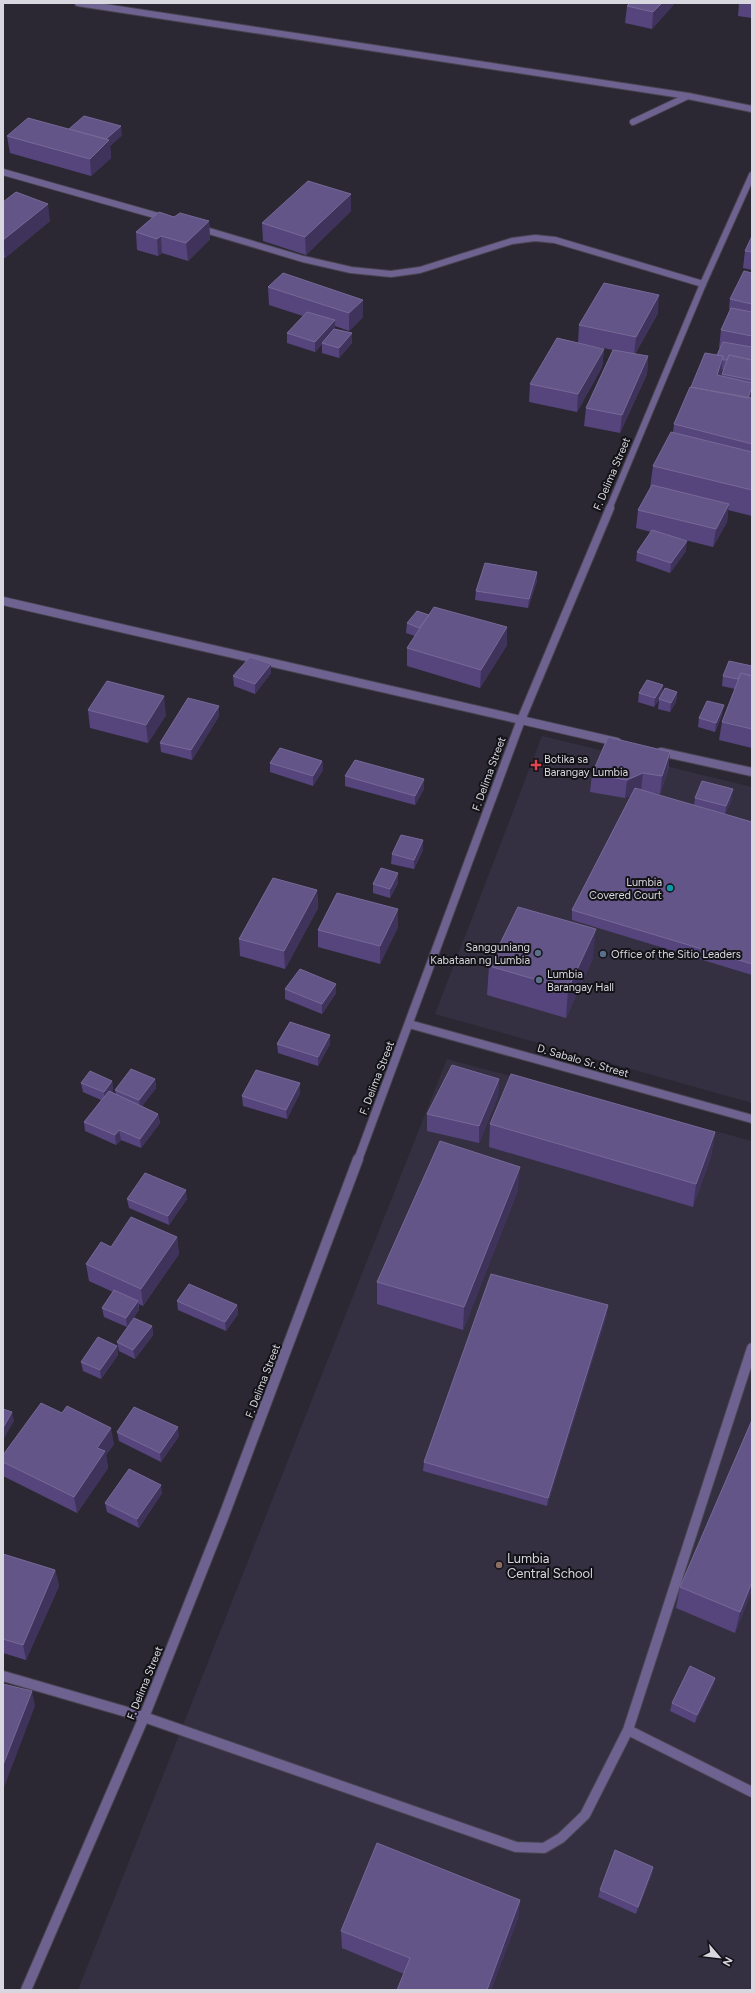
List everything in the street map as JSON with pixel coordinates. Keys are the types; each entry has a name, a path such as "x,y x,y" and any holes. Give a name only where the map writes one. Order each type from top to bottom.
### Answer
{"street":[{"path":"78,3 688,96 752,109"},
{"path":"633,122 688,96"},
{"path":"3,172 170,219"},
{"name":"F. Delima Street","path":"26,1990 144,1717 223,1518 409,1024 520,720 703,284 752,175"},
{"path":"192,226 304,259 351,270 391,274 420,270 512,241 535,238 555,240 703,284"},
{"path":"3,601 629,744"},
{"path":"652,750 752,772"},
{"name":"D. Sabalo Sr. Street","path":"409,1024 752,1119"},
{"path":"3,1676 144,1717 516,1847 544,1848 561,1838 585,1815 628,1730 752,1348"},
{"path":"628,1730 752,1792"}],"shaded area":[{"path":"542,736 752,787 752,1103 435,1014"},
{"name":"Lumbia Central School","path":"447,1059 752,1141 752,1990 78,1990"}],"building":[{"path":"630,3 662,3 653,12 627,6"},
{"path":"84,116 121,126 106,139 69,129"},
{"path":"28,118 109,140 90,159 7,136"},
{"path":"308,181 351,194 305,237 262,223"},
{"path":"16,192 48,204 3,240 3,202"},
{"path":"159,212 174,217 180,213 209,221 186,243 161,236 157,239 136,232"},
{"path":"752,236 752,252 745,251"},
{"path":"744,271 752,273 752,304 730,299"},
{"path":"283,273 363,300 349,313 268,287"},
{"path":"604,283 659,295 636,337 579,325"},
{"path":"731,308 752,312 752,336 721,330"},
{"path":"307,312 335,320 315,342 287,333"},
{"path":"334,329 352,333 339,348 322,343"},
{"path":"557,338 604,349 578,394 530,384"},
{"path":"723,342 752,347 752,360 729,355 727,360 723,360 723,356 717,355"},
{"path":"613,350 648,356 622,415 586,408"},
{"path":"705,353 723,356 717,375 752,383 748,398 691,387"},
{"path":"729,355 752,360 752,380 722,374"},
{"path":"690,387 752,398 752,444 674,424"},
{"path":"671,432 752,452 752,490 653,466"},
{"path":"652,485 729,504 716,529 638,510"},
{"path":"652,530 687,541 671,563 637,552"},
{"path":"485,563 537,572 529,599 476,591"},
{"path":"434,607 507,627 481,670 407,648"},
{"path":"417,611 429,615 419,628 407,623"},
{"path":"250,657 271,664 255,684 233,676"},
{"path":"729,661 752,666 752,676 741,673 738,679 723,676"},
{"path":"741,673 752,676 752,729 722,722"},
{"path":"647,680 663,685 655,698 639,693"},
{"path":"107,681 164,696 146,725 88,710"},
{"path":"665,688 677,692 671,703 659,699"},
{"path":"188,698 219,706 191,750 160,743"},
{"path":"707,701 724,705 716,723 699,718"},
{"path":"608,737 670,752 662,776 643,773 627,780 592,774"},
{"path":"280,748 322,761 313,776 270,763"},
{"path":"355,760 424,779 415,796 345,776"},
{"path":"702,781 733,789 726,806 695,798"},
{"name":"Lumbia Covered Court","path":"635,788 752,822 752,964 572,910"},
{"path":"401,835 423,840 414,860 392,854"},
{"path":"381,868 398,873 390,889 373,884"},
{"path":"273,878 317,890 284,951 239,939"},
{"path":"337,893 398,909 380,946 318,930"},
{"path":"518,907 596,929 568,989 489,966"},
{"path":"300,969 336,984 322,1004 285,989"},
{"path":"290,1022 330,1035 318,1057 277,1044"},
{"path":"452,1065 499,1079 479,1126 427,1114"},
{"path":"131,1069 155,1079 139,1100 115,1090"},
{"path":"256,1070 300,1083 286,1110 242,1096"},
{"path":"90,1071 112,1081 104,1092 81,1083"},
{"path":"511,1074 715,1132 696,1184 490,1124"},
{"path":"109,1091 158,1114 140,1139 119,1130 115,1135 84,1122"},
{"path":"440,1141 520,1167 464,1307 377,1282"},
{"path":"145,1173 186,1190 168,1216 127,1199"},
{"path":"131,1217 177,1237 141,1289 86,1264 101,1242 111,1247"},
{"path":"491,1274 608,1305 548,1498 424,1462"},
{"path":"189,1284 237,1305 225,1322 177,1301"},
{"path":"114,1290 138,1301 126,1318 102,1308"},
{"path":"134,1318 152,1326 133,1350 117,1342"},
{"path":"98,1337 117,1346 100,1370 81,1362"},
{"path":"41,1403 62,1413 67,1406 111,1428 97,1448 105,1451 74,1497 3,1462 3,1455"},
{"path":"134,1407 178,1427 160,1453 117,1432"},
{"path":"3,1409 12,1412 3,1428"},
{"path":"752,1420 752,1582 740,1612 680,1587"},
{"path":"129,1469 161,1485 137,1519 105,1503"},
{"path":"3,1554 55,1570 23,1645 3,1639"},
{"path":"690,1666 715,1678 697,1715 672,1703"},
{"path":"3,1684 32,1691 3,1765"},
{"path":"377,1843 520,1900 487,1990 397,1990 410,1958 341,1931"},
{"path":"615,1850 653,1867 638,1907 600,1890"}],"place":[{"name":"Botika sa Barangay Lumbia","path":"536,765"},
{"name":"Lumbia Covered Court","path":"670,888"},
{"name":"Sangguniang Kabataan ng Lumbia","path":"538,953"},
{"name":"Office of the Sitio Leaders","path":"603,954"},
{"name":"Lumbia Barangay Hall","path":"539,980"},
{"name":"Lumbia Central School","path":"499,1565"}]}
